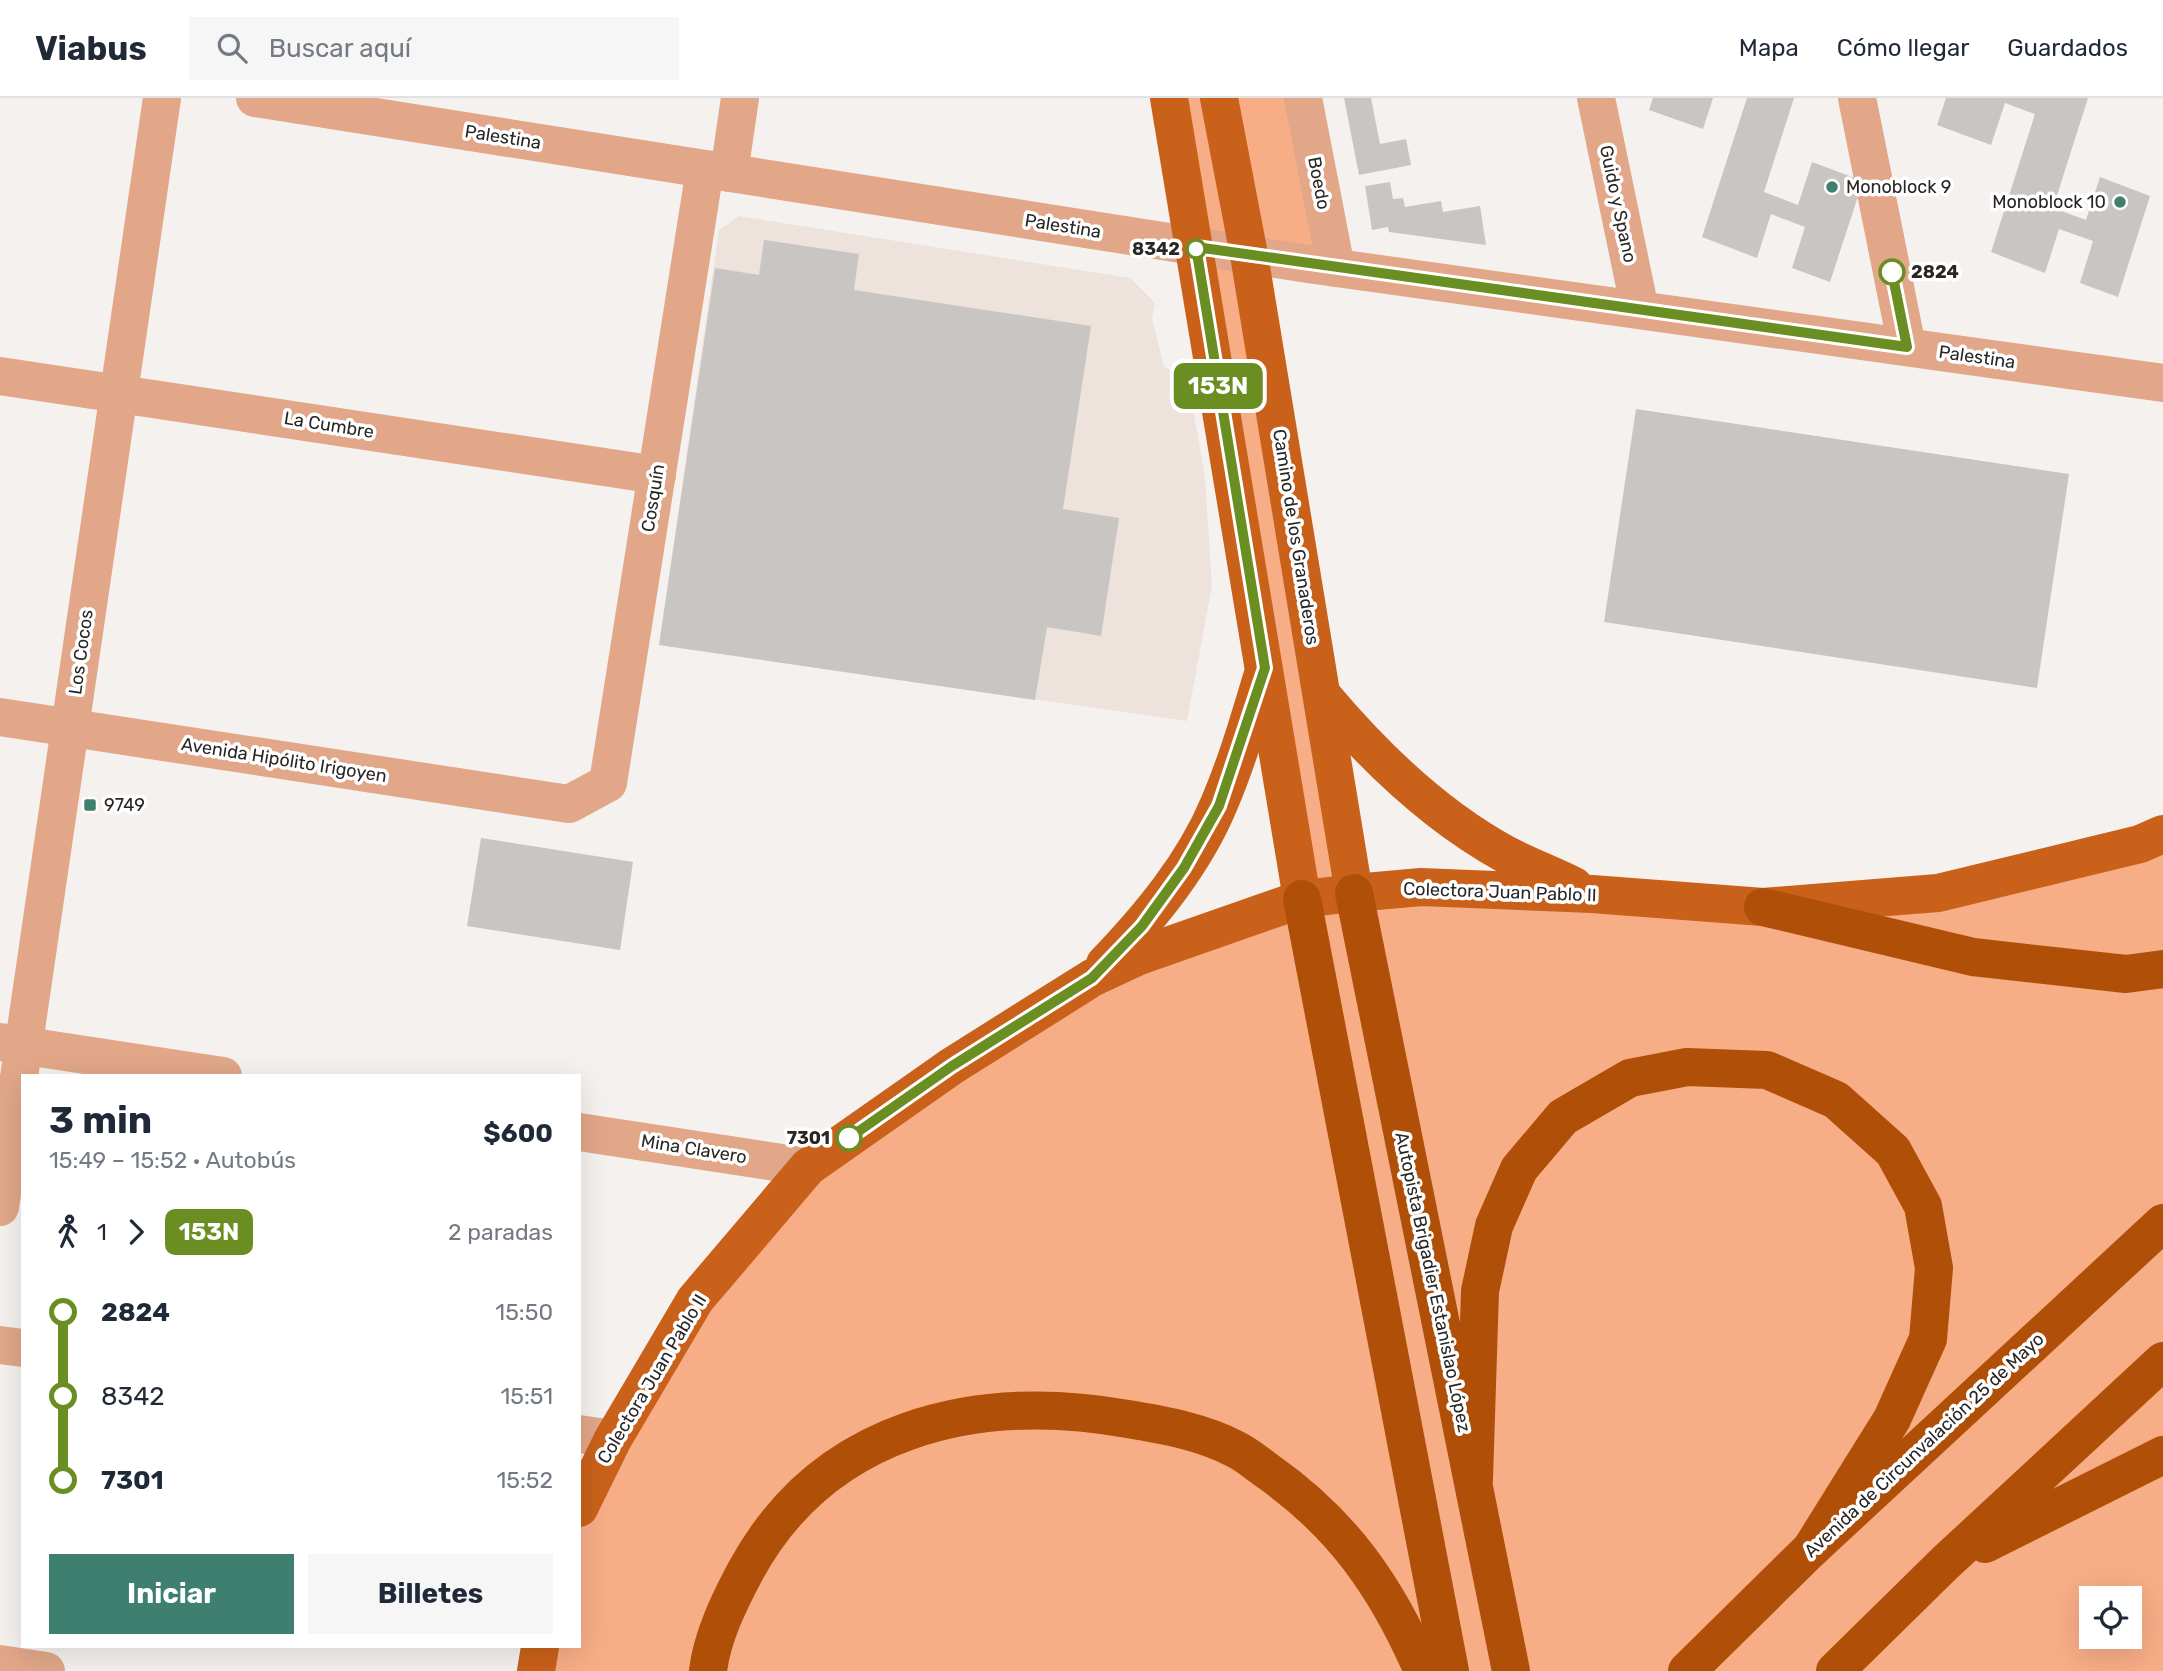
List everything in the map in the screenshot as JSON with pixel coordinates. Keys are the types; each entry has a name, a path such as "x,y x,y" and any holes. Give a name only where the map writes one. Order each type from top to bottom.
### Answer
{"highway":[{"name":"Autopista Brigadier Estanislao López","path":"1354,893 1511,1671"},
{"path":"1302,899 1450,1671"},
{"path":"1763,907 1973,957 2126,974 2163,969"},
{"path":"1474,1479 1480,1292 1494,1226 1518,1169 1563,1117 1630,1078 1687,1067 1767,1070 1836,1100 1894,1151 1923,1206 1934,1268 1928,1339 1892,1419 1811,1549"},
{"name":"Avenida de Circunvalación 25 de Mayo","path":"1687,1671 1811,1549 2163,1223"},
{"path":"1835,1671 1945,1563 2163,1361"},
{"path":"708,1671 727,1606 759,1546 802,1495 865,1448 933,1422 1007,1410 1085,1411 1171,1426 1235,1449 1298,1493 1355,1549 1409,1638 1423,1671"},
{"path":"1945,1563 2163,1455"}],"main road":[{"path":"1169,98 1196,247 1302,899"},
{"name":"Camino de los Granaderos","path":"1219,98 1249,255 1354,893"},
{"path":"1092,978 1142,926 1184,868 1219,806 1265,668"},
{"path":"1322,695 1360,740 1398,777 1452,819 1505,853 1592,894"},
{"name":"Colectora Juan Pablo II","path":"581,1500 596,1437 695,1300 808,1167 952,1066 1092,978 1139,956 1302,899 1421,887 1592,894 1763,907 1938,893 2140,844 2163,834"},
{"path":"536,1671 540,1648"}],"street":[{"name":"Los Cocos","path":"0,1207 12,1044 70,727 162,98"},
{"name":"Palestina","path":"256,98 1249,255 2163,383"},
{"name":"Cosquín","path":"569,804 608,783 657,475 717,171 740,98"},
{"name":"Boedo","path":"1303,98 1336,268"},
{"name":"Guido y Spano","path":"1597,98 1640,310"},
{"path":"1857,98 1907,347"},
{"name":"La Cumbre","path":"0,376 657,475"},
{"name":"Avenida Hipólito Irigoyen","path":"0,717 569,804"},
{"path":"12,1044 210,1074"},
{"name":"Mina Clavero","path":"581,1132 808,1167"},
{"path":"0,1345 21,1348"},
{"path":"0,1664 46,1671"}],"shaded area":[{"path":"1169,98 1303,98 1336,268 1249,255 1354,893 1763,907 2163,834 2163,1671 536,1671 540,1648 581,1648 581,1504 613,1439 808,1167 952,1066 1302,899"},
{"path":"739,216 1130,278 1155,303 1152,319 1164,367 1188,379 1205,478 1212,586 1187,721 659,645 719,230"}],"building":[{"path":"1344,98 1371,98 1380,144 1406,139 1411,165 1359,175"},
{"path":"1653,98 1713,98 1703,129 1649,110"},
{"name":"Monoblock 9","path":"1747,98 1794,98 1764,192 1798,205 1812,162 1863,181 1830,282 1792,268 1805,227 1771,214 1757,258 1702,237"},
{"name":"Monoblock 10","path":"1946,98 2088,98 2053,208 2086,220 2100,177 2150,196 2118,297 2080,283 2093,241 2059,229 2045,273 1991,252 2035,114 2005,103 1991,145 1937,125"},
{"path":"1390,182 1393,199 1403,198 1405,207 1441,201 1443,212 1480,206 1486,245 1389,232 1388,227 1372,230 1365,186"},
{"path":"764,240 859,254 854,290 1091,326 1063,509 1119,518 1101,636 1047,627 1035,700 659,645 715,268 759,275"},
{"path":"1636,409 2069,474 2037,688 1604,622"},
{"path":"481,838 633,862 620,950 467,926"}],"bus line":[{"name":"153N","path":"849,1138 952,1066 1092,978 1142,926 1184,868 1219,806 1244,739 1265,668 1196,247 1907,347 1892,272"}],"place":[{"name":"Monoblock 9","path":"1832,187"},
{"name":"Monoblock 10","path":"2120,202"},
{"name":"8342","path":"1196,249"},
{"name":"2824","path":"1892,272"},
{"name":"9749","path":"90,805"},
{"name":"7301","path":"849,1138"}]}
